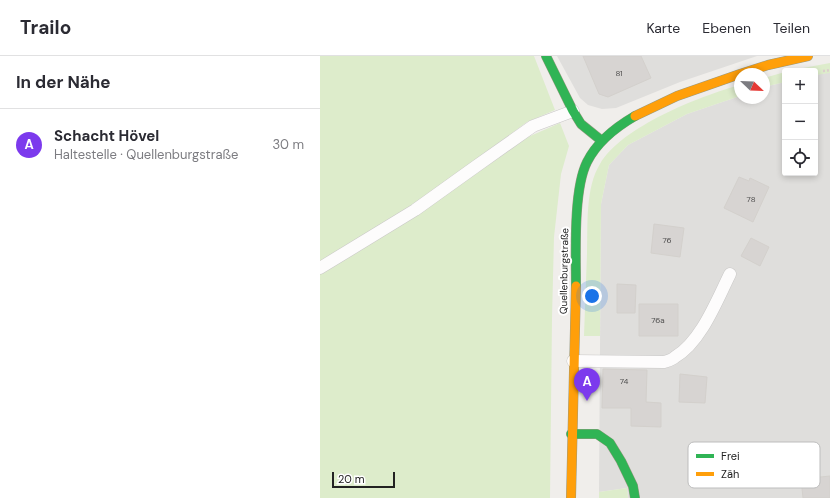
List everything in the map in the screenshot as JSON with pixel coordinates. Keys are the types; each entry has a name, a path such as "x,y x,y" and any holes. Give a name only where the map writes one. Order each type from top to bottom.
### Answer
{"street":[{"path":"546,56 573,112 581,124 602,141"},
{"name":"Quellenburgstraße","path":"759,68 808,56"},
{"name":"Quellenburgstraße","path":"571,498 576,216 580,184 587,162 602,141 623,124 664,101 734,76"},
{"path":"571,434 597,434 610,443 622,461 633,486 635,498"}],"lane":[{"path":"320,268 416,210 475,166 533,126 573,112"},
{"path":"573,361 664,362 675,358 691,344 711,313 730,274"}],"shaded area":[{"path":"557,56 757,56 680,82 616,108 602,109 588,105 580,98"},
{"path":"830,73 830,498 628,498 627,488 599,492 601,204 609,165 628,145 687,114 734,98 734,104 770,104 770,86 782,83 782,176 818,176 818,74"}],"green space":[{"path":"320,56 534,56 555,110 527,122 414,205 320,262"},
{"path":"830,63 830,73 818,75 818,68 803,68"},
{"path":"782,73 782,83 770,86 770,76"},
{"path":"734,87 734,98 687,114 628,145 609,165 601,204 600,336 584,336 588,208 592,184 600,164 610,150 643,126 684,105"},
{"path":"560,123 569,146 561,174 554,237 550,498 320,498 320,274 418,215 528,137"},
{"path":"627,488 628,498 599,498 599,492"}],"building":[{"path":"583,56 641,56 651,78 608,97 599,94"},
{"path":"739,177 749,181 750,178 769,187 753,222 724,208"},
{"path":"654,224 684,228 680,257 651,253"},
{"path":"751,238 769,247 760,266 741,256"},
{"path":"617,284 636,285 635,313 617,313"},
{"path":"639,304 678,304 678,336 639,336"},
{"path":"603,369 647,370 646,402 661,403 661,427 631,426 631,408 602,408"},
{"path":"680,374 707,377 705,403 679,402"},
{"path":"830,476 830,498 803,498 802,488 820,488 820,477"}],"traffic: fast":[{"path":"546,56 581,124 602,141"},
{"path":"576,286 577,205 579,189 587,162 596,148 614,130 635,116"},
{"path":"571,434 597,434 610,443 621,461 633,486 635,498"}],"traffic: slow":[{"path":"759,68 808,56"},
{"path":"635,116 677,96 734,76"},
{"path":"571,498 576,286"}],"place":[{"name":"Schacht Hövel","path":"587,401"}]}
